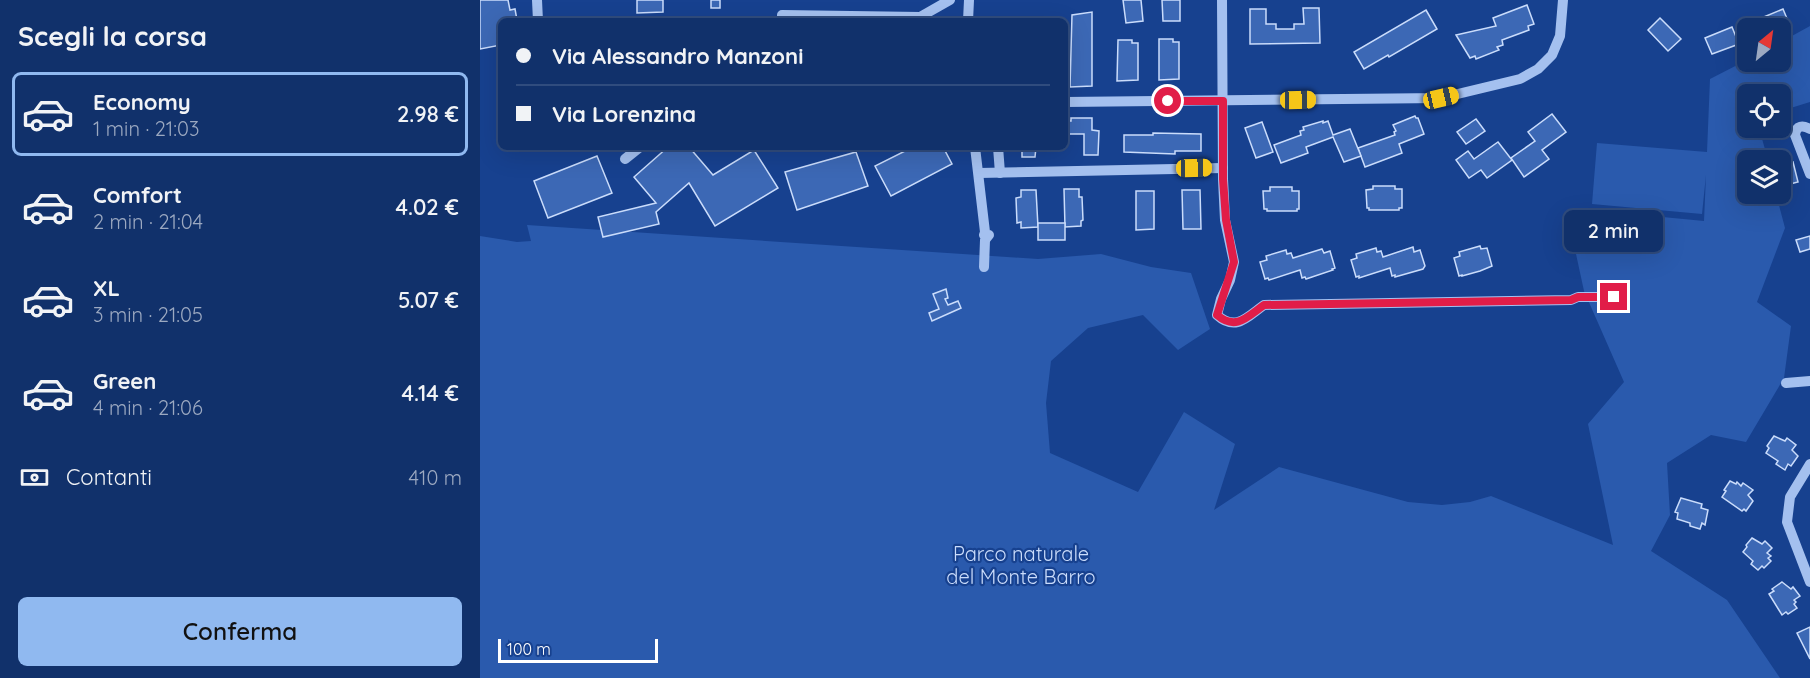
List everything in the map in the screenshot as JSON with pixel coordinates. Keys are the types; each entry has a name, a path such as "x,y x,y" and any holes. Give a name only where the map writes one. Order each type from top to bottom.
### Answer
{"street":[{"path":"537,0 538,18"},
{"path":"782,18 920,17 950,0"},
{"path":"968,18 969,0"},
{"path":"1222,0 1223,168 1226,220 1234,262 1217,315 1226,322 1235,323 1244,319 1264,305 1571,300 1578,297 1614,297"},
{"path":"1068,102 1441,98 1520,79 1538,69 1551,55 1560,36 1563,0"},
{"path":"1810,129 1799,126 1795,135 1810,174"},
{"path":"625,159 636,150"},
{"path":"975,150 984,235 989,235 986,240 984,267"},
{"path":"998,150 1000,173"},
{"path":"979,173 1223,168"},
{"path":"1786,382 1810,381"},
{"path":"1810,464 1790,497 1787,522 1810,582"}],"green space":[{"name":"Parco naturale del Monte Barro","path":"1810,26 1810,102 1791,108 1791,84 1737,84 1737,138 1762,138 1765,150 1737,150 1737,204 1779,204 1785,228 1757,302 1791,326 1784,378 1746,442 1711,435 1667,463 1670,515 1651,551 1727,600 1780,678 480,678 480,236 517,242 531,241 527,225 1038,259 1101,254 1151,267 1191,273 1210,329 1178,350 1143,315 1088,328 1051,361 1046,403 1050,453 1138,492 1184,412 1235,444 1214,510 1279,467 1408,502 1442,505 1470,502 1491,496 1613,545 1588,424 1624,382 1584,291 1568,217 1590,210 1704,221 1706,175 1702,214 1592,204 1597,143 1707,152 1710,79 1737,65 1737,72 1791,72 1791,36"}],"building":[{"path":"480,0 508,0 510,10 515,9 517,18 498,18 498,46 480,49"},
{"path":"637,0 663,0 663,12 637,13"},
{"path":"711,0 720,0 720,8 711,8"},
{"path":"1123,0 1141,0 1143,21 1126,23"},
{"path":"1162,0 1180,0 1180,21 1163,21"},
{"path":"1527,5 1534,24 1528,26 1529,30 1502,40 1503,45 1497,47 1499,50 1476,59 1475,56 1470,58 1456,35 1496,26 1493,18"},
{"path":"1303,8 1319,8 1320,43 1250,44 1250,9 1266,9 1266,24 1276,24 1276,29 1294,29 1294,24 1304,24"},
{"path":"1783,9 1787,18 1761,18"},
{"path":"1426,10 1437,29 1364,69 1354,52"},
{"path":"1092,12 1092,86 1070,87 1072,15"},
{"path":"1660,18 1681,39 1668,51 1648,30"},
{"path":"1732,27 1737,45 1712,54 1705,38"},
{"path":"1159,39 1173,39 1173,42 1179,42 1179,79 1159,80"},
{"path":"1118,40 1132,40 1132,43 1138,43 1138,80 1117,81"},
{"path":"1552,114 1566,132 1542,150 1549,159 1524,177 1511,158 1535,141 1528,132"},
{"path":"1415,116 1424,134 1399,144 1402,153 1365,167 1358,148 1395,135 1393,125"},
{"path":"1071,118 1092,118 1092,130 1099,131 1098,155 1084,155 1084,134 1068,134 1068,121 1071,121"},
{"path":"1476,119 1485,131 1466,144 1457,132"},
{"path":"1323,121 1323,123 1328,121 1333,135 1350,129 1361,156 1344,162 1333,137 1306,147 1308,153 1281,163 1274,145 1301,135 1300,131 1304,130 1303,127"},
{"path":"1262,122 1273,152 1256,158 1245,128"},
{"path":"1153,133 1201,134 1201,151 1175,151 1175,154 1124,152 1124,135 1153,135"},
{"path":"1498,142 1512,160 1487,178 1481,170 1469,178 1456,160 1468,151 1474,159"},
{"path":"665,150 692,150 713,175 754,150 778,188 715,226 689,183 656,212 659,224 603,237 598,217 656,203 634,177"},
{"path":"907,150 945,150 952,164 891,196 875,166"},
{"path":"1022,150 1036,150 1035,157 1022,157"},
{"path":"856,152 868,186 797,210 785,172"},
{"path":"597,156 612,193 548,218 534,181"},
{"path":"1791,162 1793,162 1798,182 1791,184"},
{"path":"1373,186 1395,186 1395,189 1402,189 1402,208 1399,210 1369,210 1366,190 1373,189"},
{"path":"1270,187 1292,187 1292,191 1299,191 1299,209 1297,211 1267,211 1264,209 1263,191 1270,191"},
{"path":"1064,189 1079,189 1079,197 1082,197 1081,226 1065,227"},
{"path":"1021,190 1036,190 1038,227 1021,228 1021,222 1017,223 1016,198 1021,197"},
{"path":"1182,190 1200,190 1201,229 1183,229"},
{"path":"1136,191 1154,191 1154,229 1136,230"},
{"path":"1038,223 1065,223 1065,240 1038,240"},
{"path":"1810,236 1810,249 1800,252 1796,240"},
{"path":"1480,246 1481,249 1487,248 1492,266 1459,276 1454,258 1460,256 1459,252"},
{"path":"1413,247 1414,252 1420,250 1425,266 1423,269 1395,277 1395,275 1392,276 1390,268 1356,277 1351,260 1357,258 1356,254 1376,248 1377,252 1381,251 1383,257"},
{"path":"1322,249 1324,253 1330,251 1335,268 1333,270 1306,279 1302,278 1300,270 1269,280 1265,279 1260,262 1267,260 1266,256 1286,250 1287,254 1291,253 1293,258"},
{"path":"946,289 948,298 945,299 948,305 958,301 961,308 932,321 929,313 939,309 933,294"},
{"path":"1774,436 1785,441 1787,438 1796,445 1792,450 1798,456 1791,466 1788,464 1785,470 1776,464 1778,461 1766,453 1769,448 1767,446"},
{"path":"1730,481 1736,484 1737,482 1741,486 1743,483 1753,490 1748,495 1753,501 1746,511 1744,509 1742,511 1722,497"},
{"path":"1681,498 1702,504 1701,508 1708,510 1705,525 1702,523 1700,529 1677,519 1678,513 1675,512"},
{"path":"1752,538 1762,544 1765,541 1772,548 1767,553 1771,556 1768,558 1771,561 1758,570 1751,564 1753,561 1743,552"},
{"path":"1782,582 1791,589 1793,587 1800,596 1794,600 1797,608 1782,615 1769,594"},
{"path":"1810,627 1810,659 1797,633"}],"route":[{"path":"1168,101 1223,101 1223,179 1226,220 1234,262 1217,315 1226,322 1235,323 1244,319 1264,305 1571,300 1578,297 1614,297"}]}
